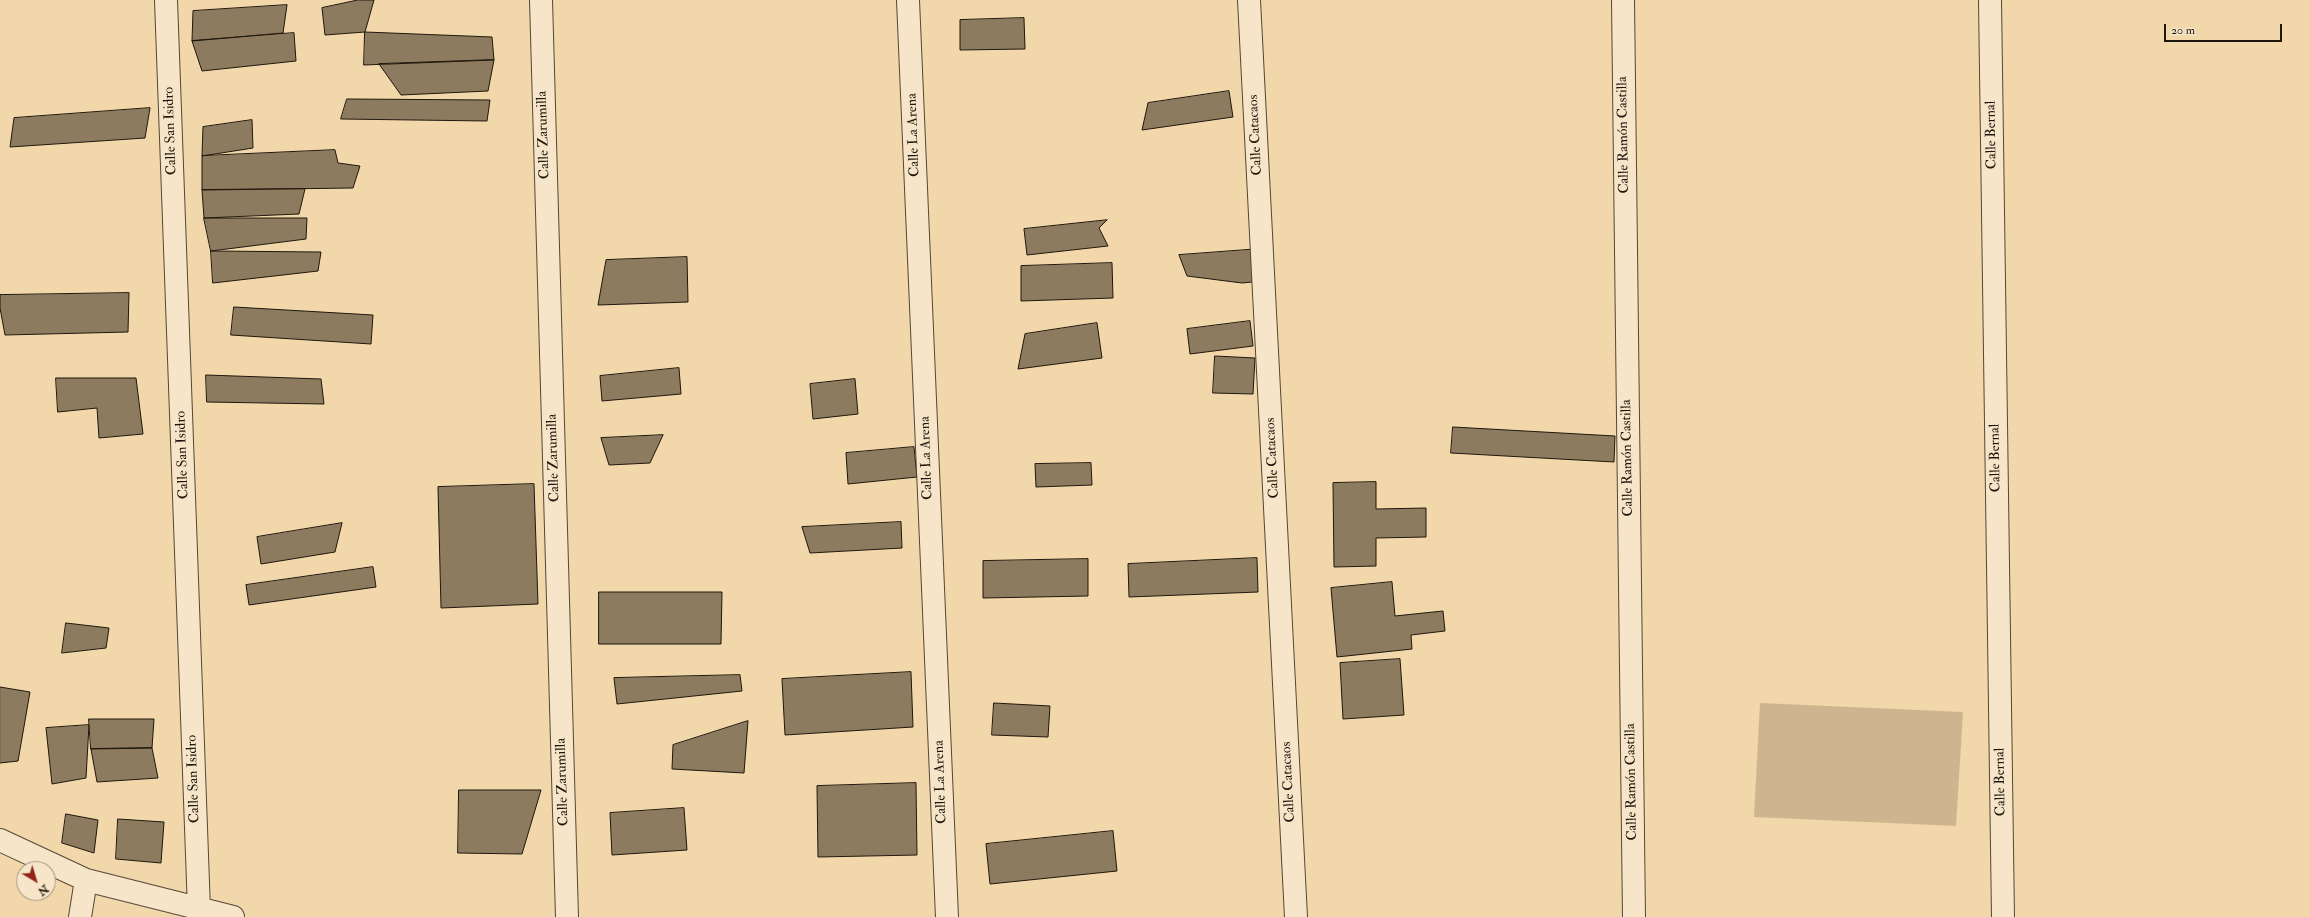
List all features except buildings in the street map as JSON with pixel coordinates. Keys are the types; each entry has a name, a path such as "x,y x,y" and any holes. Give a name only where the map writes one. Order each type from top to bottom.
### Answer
{"street":[{"name":"Calle San Isidro","path":"166,0 199,910"},
{"name":"Calle Zarumilla","path":"540,0 567,917"},
{"name":"Calle La Arena","path":"908,0 947,917"},
{"name":"Calle Catacaos","path":"1249,0 1296,917"},
{"name":"Calle Ramón Castilla","path":"1623,0 1634,917"},
{"name":"Calle Bernal","path":"1990,0 2003,917"},
{"path":"0,840 86,880 199,910 233,917"},
{"path":"80,917 86,880"}],"shaded area":[{"path":"1760,703 1963,712 1956,826 1754,817"}]}
